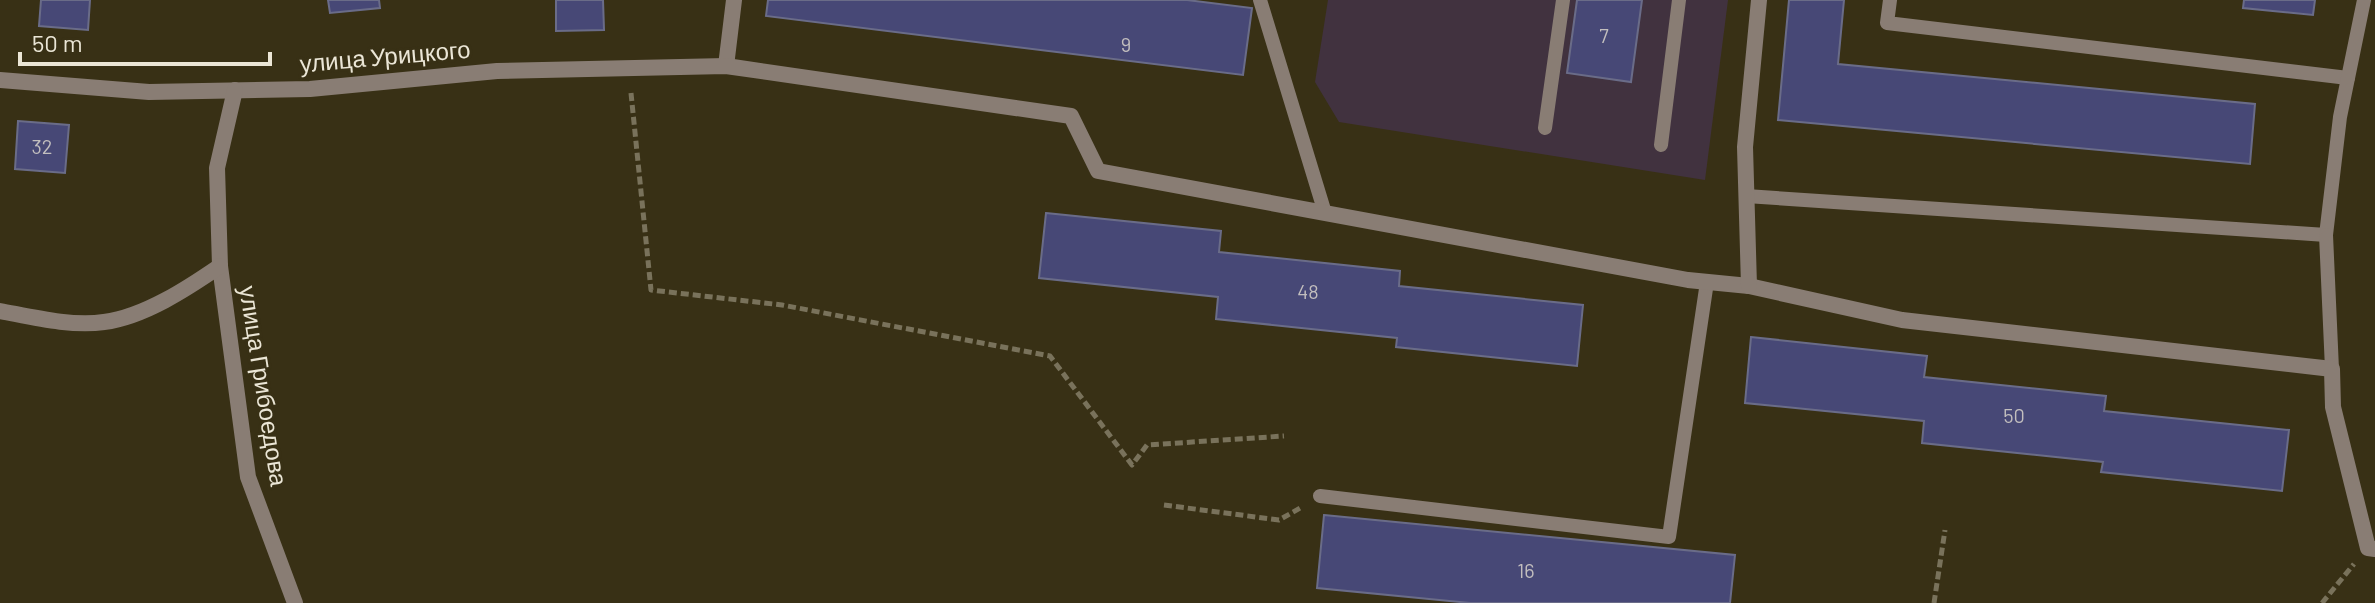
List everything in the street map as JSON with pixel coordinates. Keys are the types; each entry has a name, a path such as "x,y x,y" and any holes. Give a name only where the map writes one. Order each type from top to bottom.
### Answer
{"street":[{"path":"726,66 734,0"},
{"path":"1749,286 1745,147 1759,0"},
{"name":"улица Урицкого","path":"0,80 149,92 310,89 497,71 726,66 1071,116 1098,171 1325,213"},
{"name":"улица Грибоедова","path":"235,90 217,168 220,266 248,477 295,603"},
{"path":"1325,213 1707,282 1749,286 1902,320 2332,369 2333,407 2371,548"},
{"path":"0,311 34,318 105,323 175,298 220,266"}],"lane":[{"path":"1260,0 1325,213"},
{"path":"1545,128 1563,0"},
{"path":"1661,145 1679,0"},
{"path":"1890,0 1887,23 2348,78"},
{"path":"2332,369 2326,235 2348,78 2364,0"},
{"path":"1746,196 2326,235"},
{"path":"1320,496 1669,537 1707,282"}],"path":[{"path":"628,68 651,290 782,305 1050,356 1132,465 1147,445 1284,436"},
{"path":"1164,505 1279,520 1320,496"},
{"path":"1934,603 1945,530"},
{"path":"2322,603 2371,548"}],"shaded area":[{"path":"1328,0 1728,0 1705,180 1339,122 1315,82"}],"building":[{"path":"41,0 90,0 88,30 39,26"},
{"path":"328,0 379,0 380,8 330,13"},
{"path":"556,0 603,0 604,30 556,31"},
{"path":"768,0 1187,0 1252,8 1243,75 766,16"},
{"path":"1577,0 1642,0 1631,82 1567,73"},
{"path":"1789,0 1844,0 1838,64 2255,104 2250,164 1778,120"},
{"path":"2244,0 2315,0 2313,15 2243,8"},
{"path":"18,121 69,125 65,173 15,169"},
{"path":"1046,213 1221,231 1219,252 1400,271 1399,286 1583,305 1577,366 1396,347 1397,338 1216,319 1218,297 1039,278"},
{"path":"1751,337 1927,356 1924,377 2106,396 2104,411 2289,430 2282,491 2101,472 2103,462 1922,443 1924,421 1745,403"},
{"path":"1324,515 1735,555 1730,603 1470,603 1317,588"}]}
